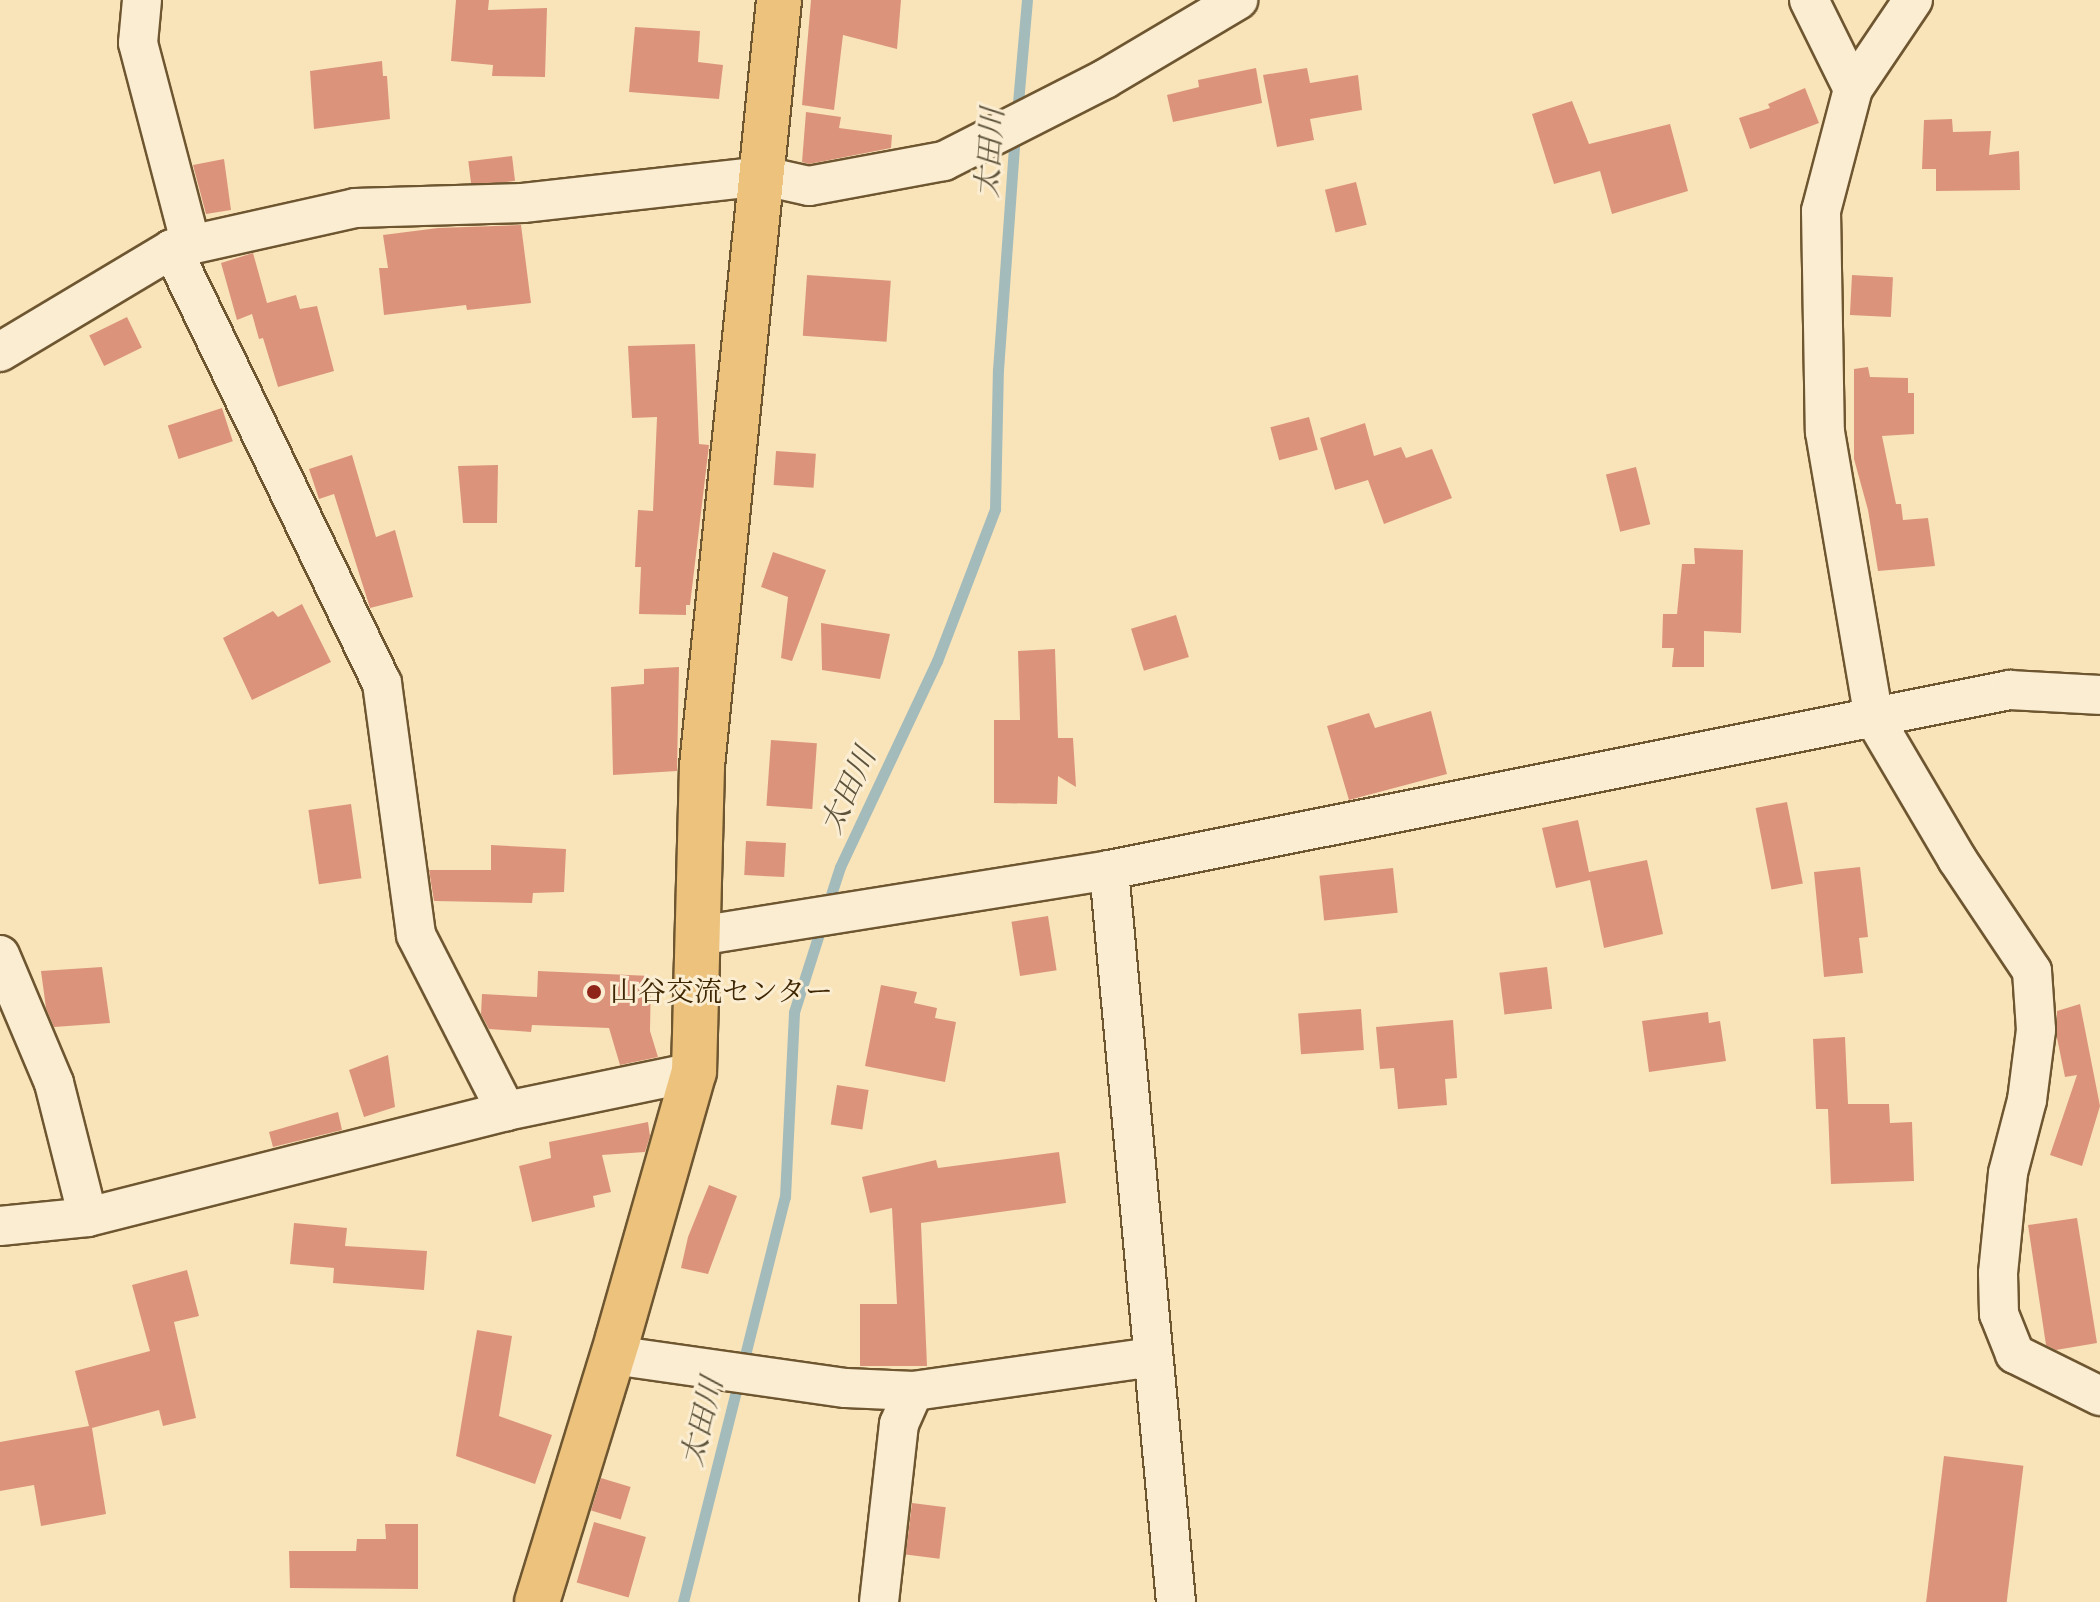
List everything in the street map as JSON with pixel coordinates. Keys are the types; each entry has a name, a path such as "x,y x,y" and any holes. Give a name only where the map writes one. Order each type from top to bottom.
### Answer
{"main road":[{"path":"537,1602 613,1355 694,1072 702,766 764,176 779,0"}],"street":[{"path":"142,0 138,43 182,247 382,683 416,935 506,1111"},
{"path":"0,352 182,247 355,208 523,203 764,176 809,186 944,161 1105,79 1238,0"},
{"path":"1809,0 1853,89"},
{"path":"1913,0 1853,89 1821,211 1825,432 1874,718 1957,859 2032,971 2036,1030 2027,1100 2008,1173 1998,1273 1999,1314 2015,1354 2100,1396"},
{"path":"698,936 1109,870 2010,690 2100,695"},
{"path":"1109,870 1176,1602"},
{"path":"0,955 54,1083 88,1217"},
{"path":"0,1226 88,1217 506,1111 694,1072"},
{"path":"613,1355 846,1388 914,1391 1153,1357"},
{"path":"879,1602 899,1424 914,1391"}],"building":[{"path":"456,0 489,0 488,10 547,8 545,77 492,76 493,65 451,61"},
{"path":"811,0 901,0 897,49 843,35 834,110 802,105"},
{"path":"635,27 700,31 698,62 723,65 719,99 629,92"},
{"path":"382,61 383,76 387,76 390,119 314,129 310,71"},
{"path":"1256,68 1262,103 1173,122 1167,95 1199,87 1198,80"},
{"path":"1307,68 1310,83 1358,75 1362,110 1310,119 1314,140 1277,147 1263,75"},
{"path":"1805,88 1819,123 1750,149 1739,118 1770,108 1768,104"},
{"path":"1572,101 1589,144 1670,124 1688,191 1612,214 1600,171 1554,184 1532,114"},
{"path":"806,112 841,117 839,128 892,135 891,148 809,164 802,162"},
{"path":"1952,119 1953,132 1991,131 1989,155 2019,151 2020,190 1936,191 1936,169 1922,169 1924,120"},
{"path":"512,156 515,181 471,186 468,161"},
{"path":"224,159 231,210 206,214 193,165"},
{"path":"1356,182 1367,225 1336,232 1325,190"},
{"path":"521,225 531,303 467,310 466,305 384,315 379,268 388,268 383,235 438,228"},
{"path":"253,253 267,303 296,295 300,309 317,306 334,371 278,387 252,314 237,320 221,263"},
{"path":"807,275 891,281 887,342 803,336"},
{"path":"1852,275 1893,277 1891,317 1850,315"},
{"path":"127,317 142,348 104,366 89,335"},
{"path":"695,344 699,444 709,445 690,605 686,605 686,615 639,614 641,567 635,567 638,510 653,511 657,417 632,418 628,346"},
{"path":"1868,367 1870,377 1908,378 1908,393 1914,393 1914,434 1882,436 1896,504 1901,504 1903,520 1928,518 1935,566 1878,571 1868,510 1854,459 1854,369"},
{"path":"222,408 233,441 179,459 168,426"},
{"path":"1309,417 1318,450 1279,460 1270,427"},
{"path":"1365,423 1374,456 1401,447 1406,458 1432,449 1452,498 1384,524 1368,480 1335,490 1320,438"},
{"path":"776,451 816,454 814,488 774,485"},
{"path":"352,455 376,537 395,530 413,597 370,608 334,494 319,499 309,469"},
{"path":"498,465 497,523 463,523 458,466"},
{"path":"1636,467 1650,524 1620,532 1606,474"},
{"path":"1694,548 1743,550 1741,633 1704,631 1704,667 1672,667 1674,648 1662,648 1663,614 1677,614 1682,564 1695,564"},
{"path":"773,552 826,570 792,661 781,658 788,597 761,587"},
{"path":"302,604 331,662 252,700 223,638 273,611 278,617"},
{"path":"1176,615 1189,657 1144,671 1131,629"},
{"path":"821,623 890,634 880,679 822,670"},
{"path":"1055,649 1058,738 1073,738 1076,787 1058,776 1057,804 994,803 994,720 1020,720 1018,651"},
{"path":"679,667 677,771 613,775 611,687 644,684 644,669"},
{"path":"1431,711 1447,774 1349,800 1327,726 1369,713 1375,728"},
{"path":"771,740 817,743 812,809 766,806"},
{"path":"1787,802 1803,883 1771,890 1756,808"},
{"path":"351,804 361,878 319,884 308,810"},
{"path":"1578,820 1589,872 1647,860 1663,934 1604,948 1590,880 1556,888 1542,828"},
{"path":"746,841 786,843 784,877 744,875"},
{"path":"491,845 566,849 564,892 533,893 532,903 434,901 429,870 491,870"},
{"path":"1860,867 1868,937 1859,938 1863,973 1824,977 1814,872"},
{"path":"1393,868 1398,913 1324,920 1319,876"},
{"path":"1048,916 1057,970 1020,976 1011,922"},
{"path":"102,967 110,1023 54,1027 46,1008 41,971"},
{"path":"1547,967 1552,1009 1504,1015 1499,973"},
{"name":"山谷交流センター","path":"538,971 651,976 650,1031 658,1057 620,1065 609,1028 532,1025 531,1032 489,1029 481,1014 482,994 537,997"},
{"path":"881,985 917,992 914,1003 937,1008 935,1018 956,1022 945,1082 865,1066"},
{"path":"2080,1004 2100,1106 2082,1166 2050,1155 2077,1075 2065,1077 2057,1038 2057,1011"},
{"path":"1361,1009 1364,1050 1301,1054 1298,1013"},
{"path":"1708,1012 1709,1023 1720,1021 1726,1061 1649,1072 1642,1021"},
{"path":"1453,1020 1457,1078 1445,1079 1447,1105 1398,1109 1394,1068 1380,1069 1376,1027"},
{"path":"1845,1037 1848,1104 1889,1104 1890,1123 1912,1122 1914,1181 1831,1184 1828,1109 1816,1109 1813,1039"},
{"path":"388,1055 395,1107 364,1117 349,1070"},
{"path":"837,1085 869,1090 862,1130 831,1125"},
{"path":"338,1112 342,1130 273,1147 269,1132"},
{"path":"648,1122 650,1136 645,1152 602,1155 611,1192 593,1196 595,1207 532,1222 519,1166 551,1158 549,1142"},
{"path":"1059,1152 1066,1203 921,1223 927,1366 860,1366 860,1304 897,1304 892,1208 870,1213 862,1177 936,1160 938,1168"},
{"path":"709,1185 737,1196 708,1274 681,1268 688,1237"},
{"path":"2077,1218 2097,1343 2056,1350 2046,1345 2028,1225"},
{"path":"294,1223 347,1228 345,1246 427,1251 424,1290 333,1283 334,1268 290,1264"},
{"path":"187,1270 199,1316 174,1322 196,1418 163,1426 159,1410 92,1428 106,1514 41,1526 34,1485 0,1491 0,1442 89,1426 75,1371 150,1351 132,1285"},
{"path":"477,1330 512,1336 499,1416 552,1435 535,1484 456,1456"},
{"path":"1944,1456 2023,1466 2007,1602 1926,1602"},
{"path":"601,1478 631,1487 621,1520 591,1511"},
{"path":"912,1503 946,1507 939,1559 906,1555"},
{"path":"594,1522 646,1537 629,1597 577,1583"},
{"path":"385,1524 418,1524 418,1589 290,1588 289,1551 356,1551 357,1539 386,1539"}],"waterway":[{"name":"太田川","path":"1017,114 1027,0"},
{"name":"太田川","path":"827,907 840,867 937,661 995,509 998,370 1015,132"},
{"name":"太田川","path":"683,1602 785,1197 794,1012 822,924"}],"place":[{"name":"山谷交流センター","path":"594,992"}]}
